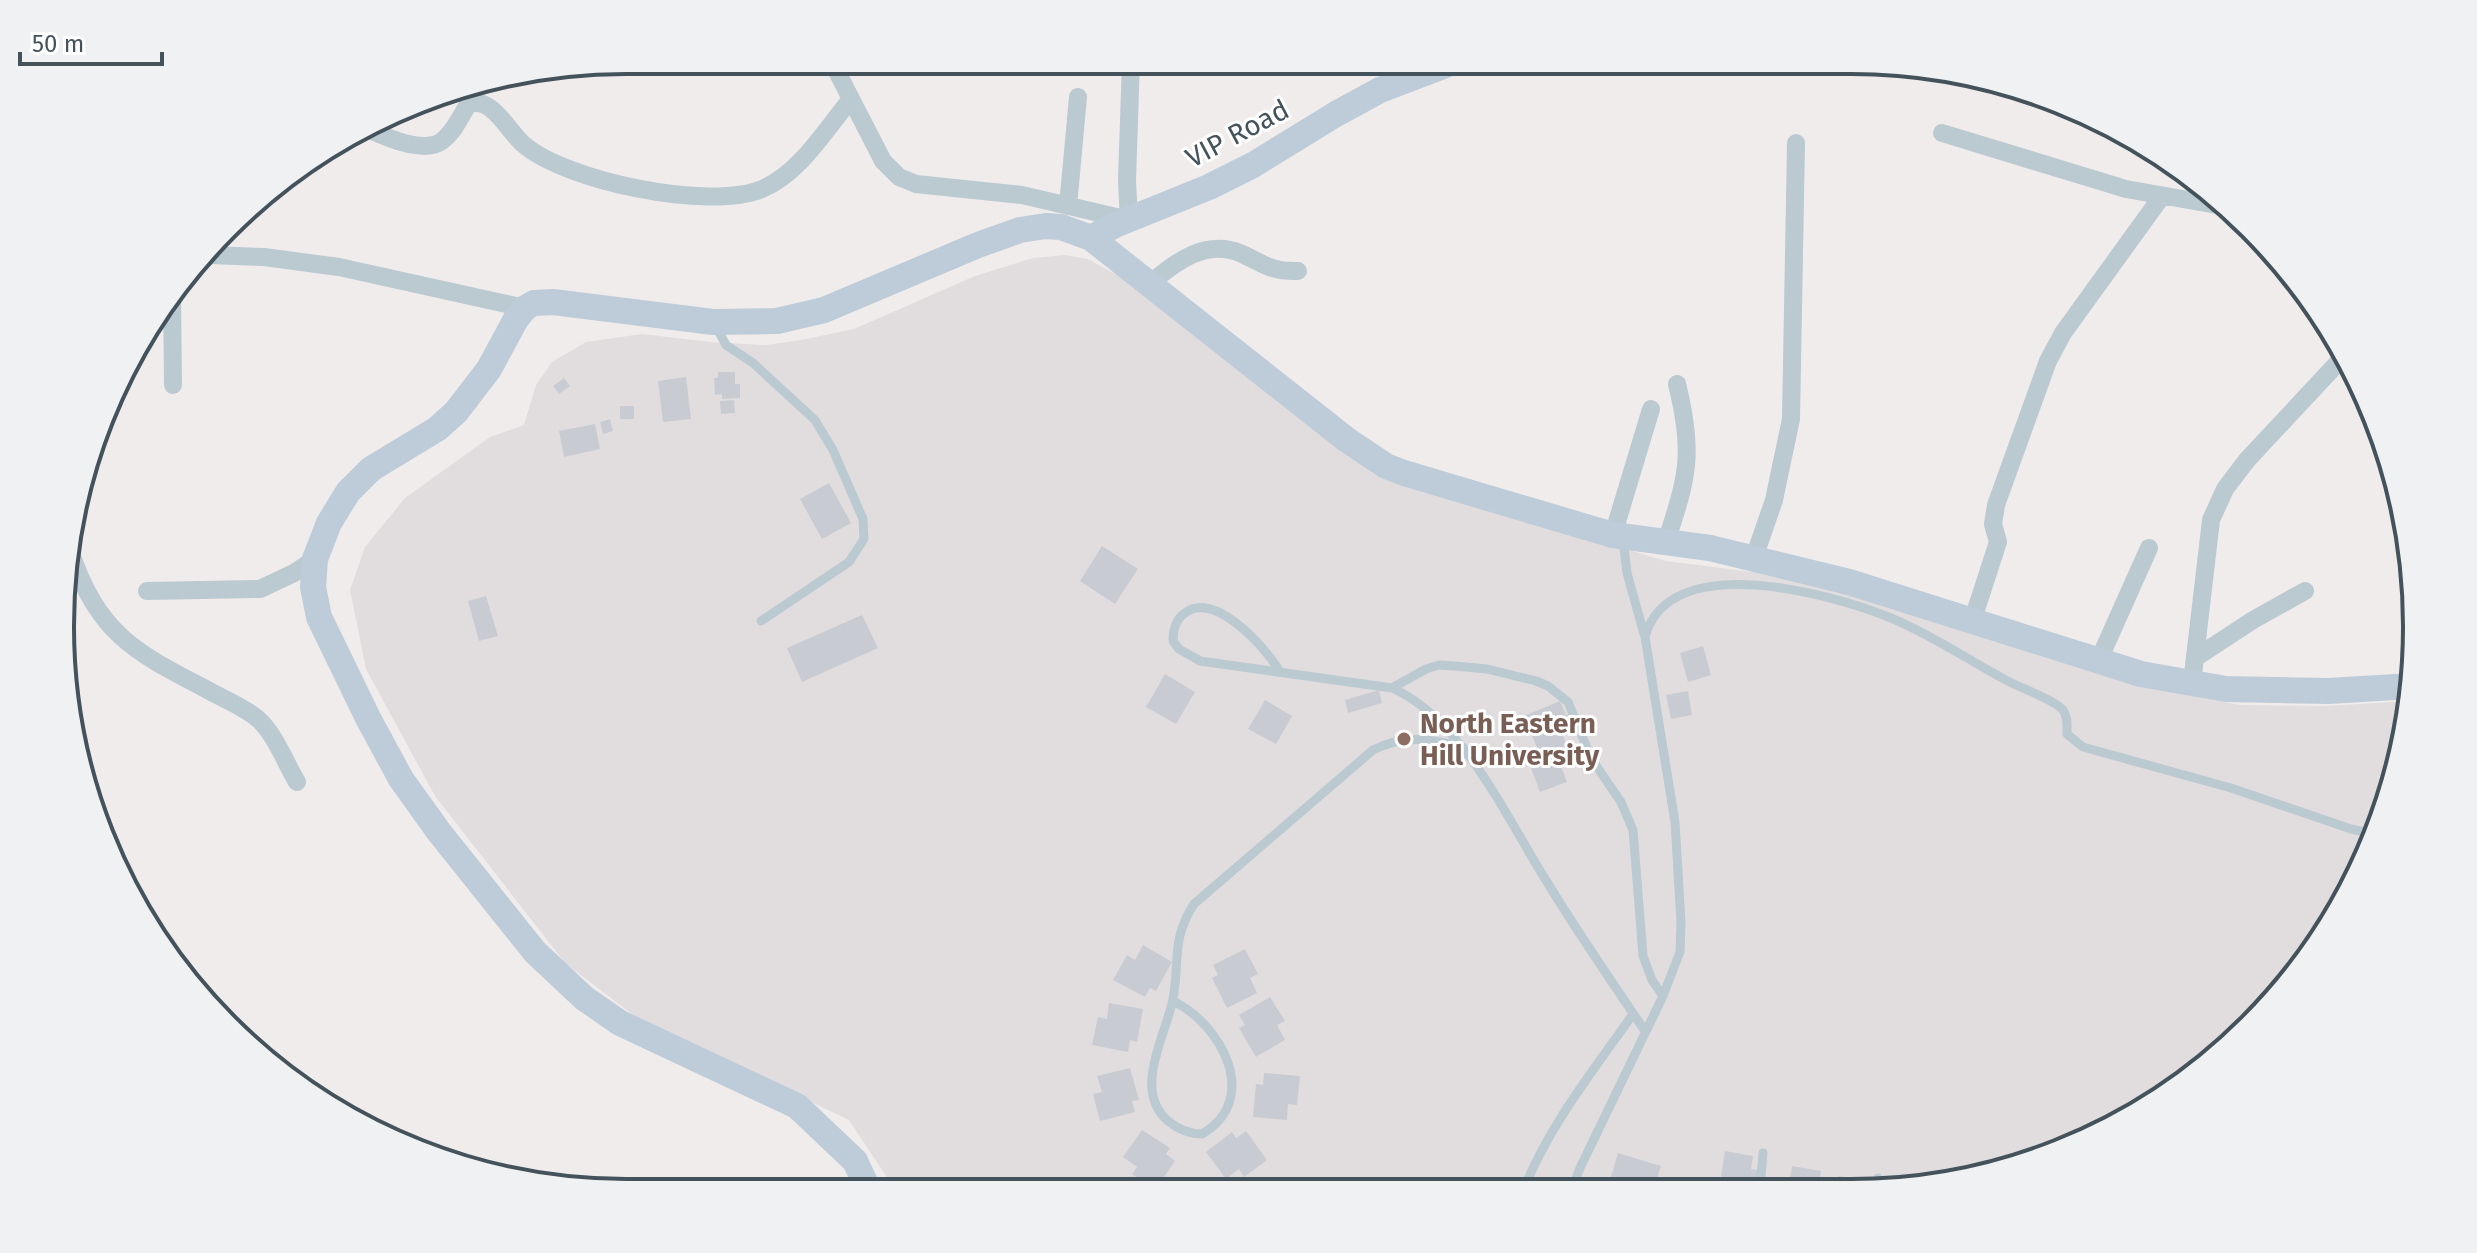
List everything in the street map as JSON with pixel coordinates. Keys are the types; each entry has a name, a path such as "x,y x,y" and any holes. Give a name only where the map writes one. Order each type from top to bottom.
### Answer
{"street":[{"path":"838,74 883,161 899,177 916,184 1022,195 1129,220 1127,181 1131,74"},
{"name":"VIP Road","path":"1091,238 1253,165 1380,90 1422,74"},
{"path":"1068,206 1078,97"},
{"path":"379,133 412,144 435,145 446,137 468,105 481,102 490,107 526,146 559,167 646,189 726,195 762,188 789,170 851,99"},
{"path":"1942,133 2126,189 2206,203"},
{"path":"1754,558 1774,500 1791,419 1796,143"},
{"path":"1973,619 1998,542 1993,524 1996,505 2048,361 2063,333 2162,196"},
{"path":"863,1179 855,1161 797,1106 620,1023 584,998 535,952 439,832 401,779 319,617 313,587 315,559 329,523 358,479 437,429 456,412 489,369 516,319 534,303 553,302 713,322 777,321 824,310 1020,230 1061,227 1091,238 1151,283 1244,361 1386,466 1618,536 1754,558 1849,582 2141,674 2193,670 2226,689 2359,690 2399,687"},
{"path":"1151,283 1181,258 1212,249 1228,249 1278,271 1298,271"},
{"path":"217,255 264,257 339,267 525,308"},
{"path":"172,313 173,385"},
{"path":"2193,670 2211,520 2216,505 2247,460 2337,364"},
{"path":"1666,542 1686,474 1689,446 1687,422 1677,384"},
{"path":"1618,536 1651,409"},
{"path":"2098,662 2149,548"},
{"path":"147,591 260,589 315,559"},
{"path":"77,568 93,602 118,636 141,655 258,719 272,737 297,782"},
{"path":"2193,670 2253,620 2305,591"}],"lane":[{"path":"713,322 726,345 753,363 815,420 833,450 863,519 864,539 849,562 761,621"},
{"path":"1576,1179 1663,996 1680,952 1675,822 1645,637 1618,536"},
{"path":"1645,637 1649,622 1666,605 1688,592 1711,586 1766,586 1851,604 1914,629 2058,707 2067,717 2067,734 2083,747 2231,788 2363,832"},
{"path":"1280,672 1259,643 1217,611 1191,609 1176,624 1173,641 1188,655 1215,665 1392,688 1409,695 1424,707 1463,747 1645,1031"},
{"path":"1392,688 1426,669 1439,665 1455,666 1487,669 1536,681 1548,686 1568,702 1591,758 1621,802 1633,830 1643,956 1652,980 1663,996"},
{"path":"1173,1001 1189,1009 1208,1026 1230,1066 1233,1085 1225,1112 1217,1123 1202,1134 1178,1129 1161,1114 1153,1086 1155,1061 1173,1001 1178,934 1183,920 1194,904 1361,758 1386,743 1409,738 1429,738 1463,747"},
{"path":"1528,1179 1567,1109 1633,1014"},
{"path":"1761,1179 1763,1153"}],"shaded area":[{"name":"North Eastern Hill University","path":"1065,255 1088,259 1124,279 1381,476 1666,561 1792,577 2144,686 2240,705 2325,706 2398,702 2384,769 2361,838 2329,903 2289,963 2215,1042 2187,1065 2127,1105 2062,1137 1993,1160 1923,1174 1850,1179 888,1179 849,1120 641,1021 565,963 435,796 366,669 350,590 365,547 405,498 490,437 524,425 536,385 552,362 586,342 642,334 766,345 801,340 854,329 975,276 1033,258"}],"building":[{"path":"718,372 735,372 735,384 740,384 740,398 722,399 722,394 715,395 714,378 718,378"},
{"path":"686,377 691,419 663,422 658,381"},
{"path":"564,378 570,386 559,394 553,386"},
{"path":"734,400 735,413 721,414 720,401"},
{"path":"620,406 634,406 634,419 620,419"},
{"path":"610,419 613,431 603,434 600,422"},
{"path":"595,424 600,449 564,457 559,431"},
{"path":"829,483 851,523 822,539 800,499"},
{"path":"1102,546 1138,569 1115,604 1080,581"},
{"path":"486,596 498,636 479,641 468,601"},
{"path":"862,615 878,648 802,682 787,648"},
{"path":"1703,646 1711,675 1688,682 1680,653"},
{"path":"1165,674 1195,692 1176,724 1146,707"},
{"path":"1379,690 1382,703 1348,713 1345,700"},
{"path":"1688,691 1692,715 1671,719 1666,695"},
{"path":"1265,700 1292,716 1276,744 1248,729"},
{"path":"1560,701 1577,728 1562,734 1568,749 1542,760 1524,716"},
{"path":"1558,758 1567,782 1540,792 1531,768"},
{"path":"1143,945 1172,962 1156,991 1150,988 1145,997 1113,980 1127,955 1135,960"},
{"path":"1245,949 1258,974 1250,978 1257,993 1227,1008 1212,978 1218,975 1213,965"},
{"path":"1270,997 1285,1021 1277,1025 1285,1040 1256,1057 1239,1028 1245,1025 1239,1015"},
{"path":"1109,1003 1143,1009 1137,1042 1130,1040 1128,1052 1092,1045 1098,1017 1107,1019"},
{"path":"1130,1068 1139,1100 1132,1101 1135,1112 1100,1121 1093,1094 1102,1092 1097,1076"},
{"path":"1264,1073 1300,1076 1297,1105 1288,1104 1287,1120 1253,1117 1256,1084 1263,1085"},
{"path":"1142,1130 1170,1148 1166,1154 1175,1161 1163,1179 1139,1179 1132,1174 1137,1167 1123,1157"},
{"path":"1246,1131 1267,1160 1244,1177 1239,1169 1226,1179 1206,1152 1232,1132 1236,1138"},
{"path":"1725,1151 1753,1156 1751,1169 1758,1170 1757,1179 1721,1179"},
{"path":"1618,1153 1661,1166 1657,1179 1610,1179"},
{"path":"1792,1166 1821,1171 1820,1179 1790,1179"}],"place":[{"name":"North Eastern Hill University","path":"1404,739"}]}
